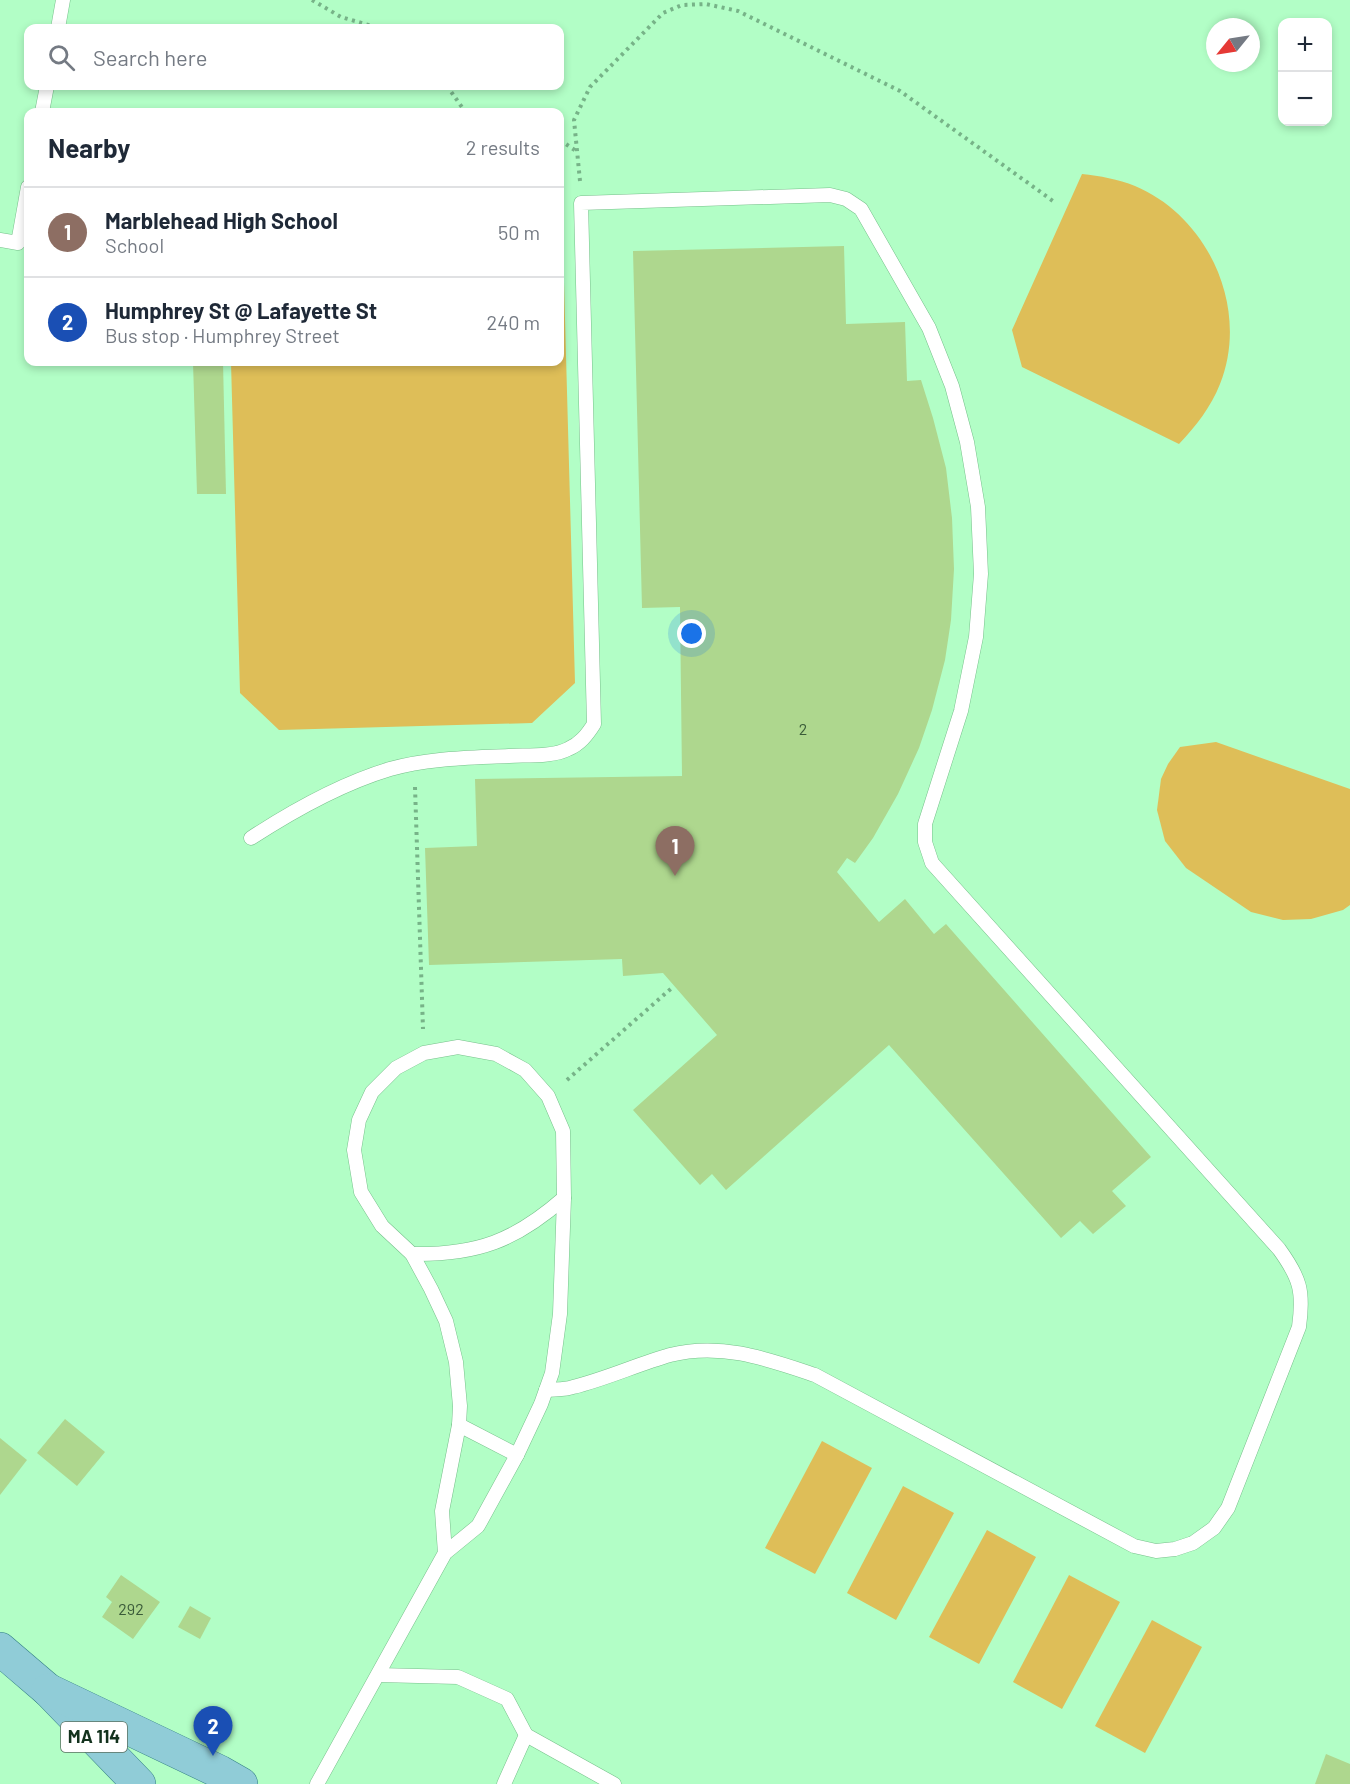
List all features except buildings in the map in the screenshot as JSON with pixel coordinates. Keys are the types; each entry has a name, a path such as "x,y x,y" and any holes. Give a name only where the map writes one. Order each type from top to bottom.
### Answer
{"main road":[{"name":"MA 114","path":"0,1648 48,1690 139,1784"},
{"path":"48,1690 241,1784"}],"lane":[{"path":"59,24 63,0"},
{"path":"43,108 46,90"},
{"path":"251,838 288,814 334,790 387,770 415,762 544,754 567,750 584,740 594,724 581,203 830,195 846,199 861,209 929,328 948,376 967,442 978,507 981,574 976,638 961,711 925,824 925,842 932,862 1279,1249 1291,1266 1299,1284 1302,1304 1299,1327 1228,1508 1214,1528 1193,1543 1175,1549 1156,1551 1134,1546 854,1394 815,1375 760,1356 733,1351 706,1350 672,1355 572,1388 546,1390"},
{"path":"0,240 18,243 24,209"},
{"path":"318,1784 445,1553 478,1526 517,1455 552,1373 560,1314 564,1198 563,1131 548,1096 525,1070 496,1054 458,1047 424,1053 396,1068 372,1092 359,1120 354,1150 361,1192 382,1226 412,1254 446,1321 456,1362 460,1406 459,1425 442,1511 445,1553"},
{"path":"412,1254 449,1254 495,1243 520,1232 564,1198"},
{"path":"459,1425 517,1455"},
{"path":"378,1675 458,1677 507,1699 526,1735 614,1784"},
{"path":"504,1784 526,1735"}],"path":[{"path":"312,0 341,17 365,24"},
{"path":"581,203 574,120 590,87 663,13 682,5 706,4 738,11 900,91 1053,201"},
{"path":"450,90 463,108"},
{"path":"564,143 577,151"},
{"path":"415,762 424,1053"},
{"path":"548,1096 674,986"}],"shaded area":[{"path":"1082,174 1129,184 1161,200 1184,219 1202,242 1216,268 1226,297 1230,326 1228,355 1220,384 1212,401 1179,444 1022,367 1012,330"},
{"path":"564,282 575,683 532,723 279,730 240,693 231,366 564,366"},
{"path":"1216,742 1350,789 1350,905 1343,910 1311,919 1283,920 1251,912 1186,868 1165,841 1157,810 1161,779 1180,747"},
{"path":"822,1441 872,1468 815,1574 765,1548"},
{"path":"903,1486 954,1513 896,1620 847,1593"},
{"path":"987,1530 1036,1557 979,1664 929,1637"},
{"path":"1069,1575 1120,1602 1062,1709 1013,1682"},
{"path":"1152,1620 1202,1647 1145,1753 1095,1726"}],"place":[{"name":"Marblehead High School","path":"675,876"},
{"name":"Humphrey St @ Lafayette St","path":"213,1756"}]}
